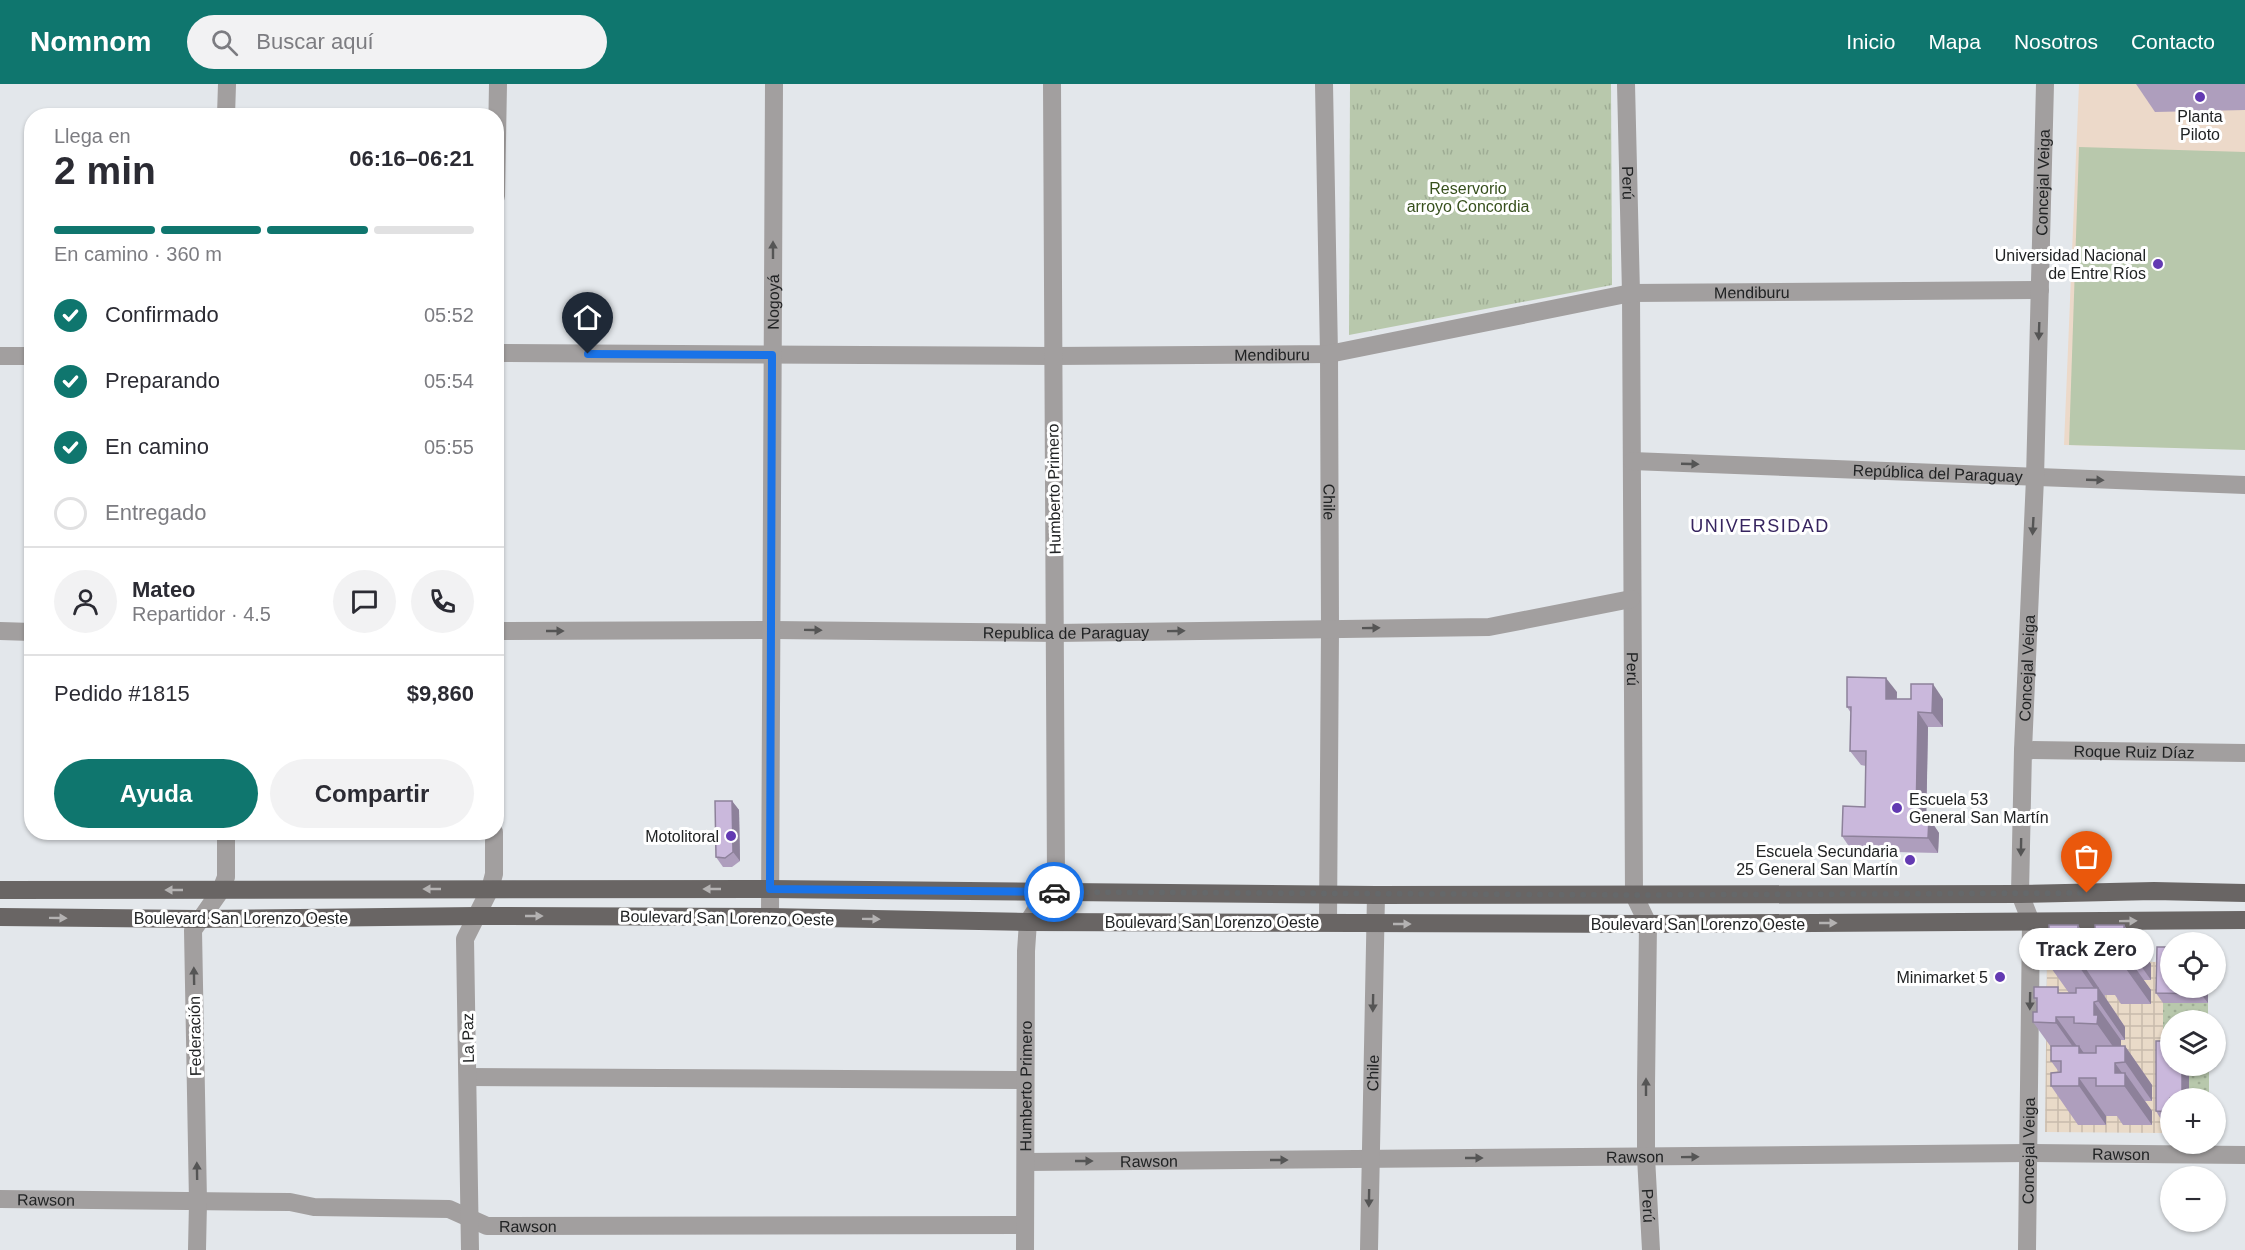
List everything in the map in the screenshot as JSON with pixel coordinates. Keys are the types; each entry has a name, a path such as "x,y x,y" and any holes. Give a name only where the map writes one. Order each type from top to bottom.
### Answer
{"main road":[{"name":"Boulevard San Lorenzo Oeste","path":"0,890 770,889 1376,895 2245,892"},
{"name":"Boulevard San Lorenzo Oeste","path":"0,917 198,919 476,916 770,917 1028,922 1375,924 2245,920"}],"street":[{"path":"226,84 226,108"},
{"path":"498,84 498,108"},
{"name":"Nogoyá","path":"770,917 774,84"},
{"name":"Humberto Primero","path":"1049,892 1056,879 1052,84"},
{"name":"Chile","path":"1324,84 1329,354 1328,922"},
{"name":"Perú","path":"1626,84 1631,293 1634,895 1648,924 1646,1157 1651,1250"},
{"name":"Concejal Veiga","path":"2027,1250 2031,922 2020,894 2023,750 2035,478 2045,84"},
{"name":"Mendiburu","path":"504,353 1053,356 1329,354 1631,293 2040,290"},
{"path":"0,356 24,356"},
{"name":"República del Paraguay","path":"1632,461 2245,485"},
{"name":"Republica de Paraguay","path":"504,631 773,630 1056,633 1489,627 1631,599"},
{"path":"0,632 24,632"},
{"name":"Roque Ruiz Díaz","path":"2023,750 2245,753"},
{"name":"Federación","path":"197,1250 193,930 198,919 221,890 226,877 226,840"},
{"name":"La Paz","path":"470,1250 465,939 490,889 494,874 494,840"},
{"path":"1028,922 1049,892"},
{"name":"Chile","path":"1369,1250 1376,895"},
{"name":"Humberto Primero","path":"1025,1250 1028,922"},
{"path":"468,1077 1025,1080"},
{"name":"Rawson","path":"1026,1162 2028,1153 2245,1155"},
{"name":"Rawson","path":"0,1199 290,1202 314,1207 449,1209 487,1226 1024,1225"}],"shaded area":[{"name":"Universidad Nacional de Entre Ríos","path":"2079,84 2245,84 2245,449 2064,445"},
{"path":"2047,961 2160,962 2160,998 2164,998 2163,1010 2160,1010 2160,1076 2163,1076 2163,1088 2160,1088 2160,1133 2045,1132"}],"green space":[{"name":"Reservorio arroyo Concordia","path":"1350,84 1611,84 1612,285 1349,335"},
{"name":"Universidad Nacional de Entre Ríos","path":"2079,147 2245,152 2245,450 2069,445"},
{"path":"2163,1003 2208,1003 2208,1010 2163,1010"},
{"path":"2189,1076 2209,1076 2209,1088 2189,1088"}],"building":[{"path":"1847,677 1886,678 1886,699 1911,699 1911,684 1933,684 1932,713 1918,712 1916,818 1929,818 1928,838 1842,836 1843,806 1865,807 1866,751 1850,751 1851,707 1847,707"},
{"path":"715,801 732,801 733,852 725,858 716,857"},
{"path":"2049,925 2078,925 2078,932 2095,932 2095,925 2124,925 2124,942 2114,942 2114,952 2124,952 2124,965 2094,965 2095,957 2078,957 2078,965 2049,965 2049,951 2060,951 2060,940 2049,940"},
{"path":"2157,947 2160,947 2160,993 2156,993"},
{"path":"2034,987 2058,987 2058,993 2076,993 2076,988 2098,988 2098,1001 2094,1002 2094,1015 2098,1015 2097,1024 2074,1023 2074,1017 2056,1017 2056,1023 2033,1022 2033,1012 2037,1012"},
{"path":"2156,1041 2160,1041 2160,1076 2182,1076 2182,1088 2160,1088 2160,1111 2156,1111"},
{"path":"2051,1046 2079,1046 2079,1053 2096,1053 2096,1046 2125,1046 2125,1062 2115,1063 2115,1073 2125,1073 2125,1086 2096,1086 2096,1078 2079,1078 2079,1086 2051,1086 2051,1073 2061,1072 2061,1061 2051,1061"}],"way so far":[{"path":"1054,892 1634,895 2087,893"}],"place":[{"name":"Planta Piloto","path":"2200,97"},
{"name":"Universidad Nacional de Entre Ríos","path":"2158,264"},
{"name":"Escuela 53 General San Martín","path":"1897,808"},
{"name":"Motolitoral","path":"731,836"},
{"name":"Escuela Secundaria 25 General San Martín","path":"1910,860"},
{"name":"Track Zero","path":"2087,893"},
{"name":"Minimarket 5","path":"2000,977"}],"district":[{"name":"UNIVERSIDAD","path":"1760,526"}],"route":[{"path":"588,354 772,355 773,630 770,889 1054,892"}]}
